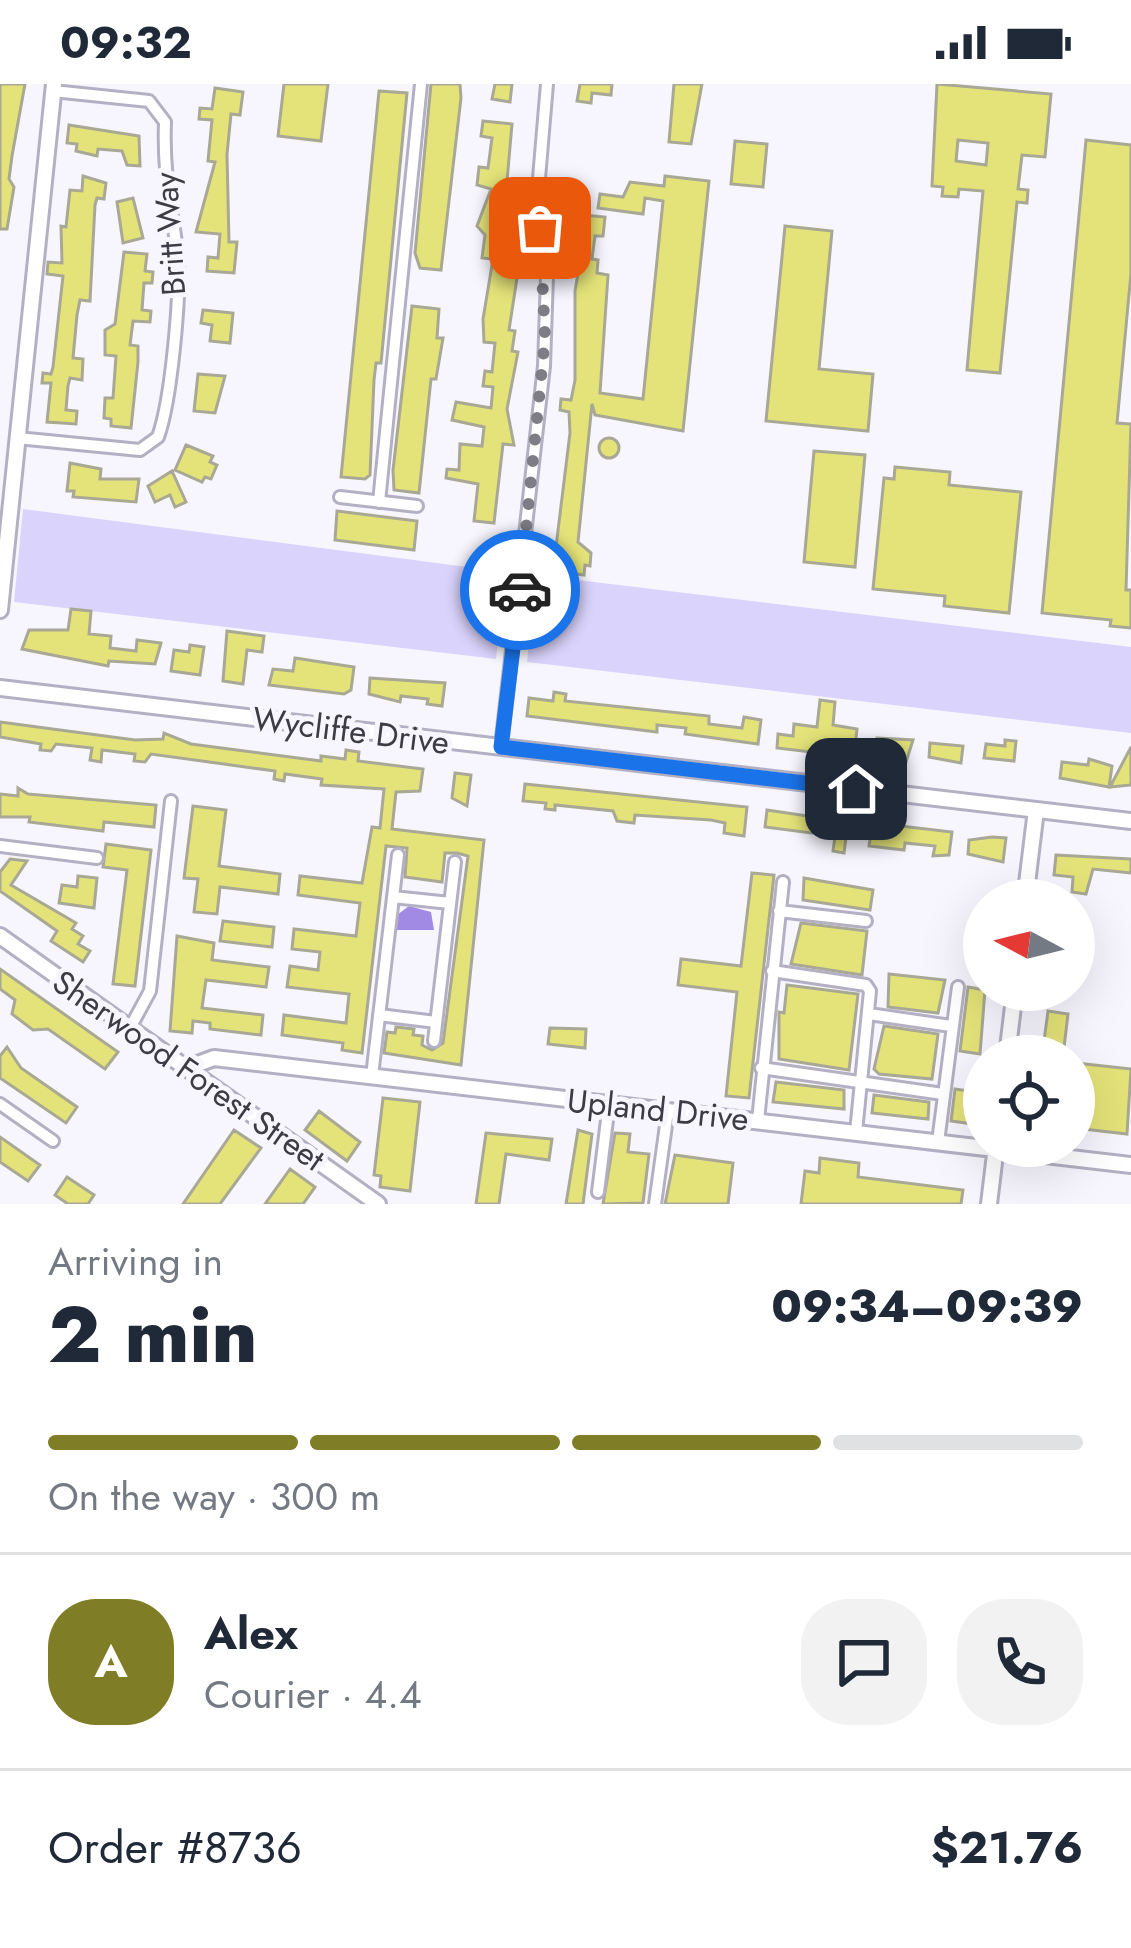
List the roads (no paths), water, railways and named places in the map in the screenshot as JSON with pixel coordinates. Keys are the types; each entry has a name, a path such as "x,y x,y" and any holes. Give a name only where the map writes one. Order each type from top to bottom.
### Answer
{"street":[{"path":"379,502 421,84"},
{"path":"501,747 544,366 547,275 538,190 547,84"},
{"path":"0,610 54,87"},
{"name":"Britt Way","path":"17,438 147,448 158,437 166,392 178,266 164,191 165,122 149,101 54,87"},
{"path":"340,497 417,506"},
{"name":"Wycliffe Drive","path":"0,688 1131,821"},
{"path":"130,1028 150,991 171,801"},
{"path":"1028,879 1036,810"},
{"path":"0,846 97,857"},
{"path":"372,1076 398,855"},
{"path":"434,1041 455,862"},
{"path":"758,1120 783,883"},
{"path":"393,897 450,903"},
{"path":"779,911 866,921"},
{"name":"Sherwood Forest Street","path":"0,936 378,1204"},
{"path":"772,971 866,985 870,991 856,1132"},
{"path":"938,1142 958,987"},
{"path":"869,1014 951,1026"},
{"path":"379,1015 436,1022"},
{"name":"Upland Drive","path":"187,1068 214,1058 963,1145"},
{"path":"760,1068 943,1094"},
{"path":"0,1104 53,1142"},
{"path":"598,1192 609,1104"},
{"path":"656,1204 668,1111"},
{"name":"Upland Drive","path":"1095,1160 1131,1165"},
{"path":"989,1204 993,1167"}]}
